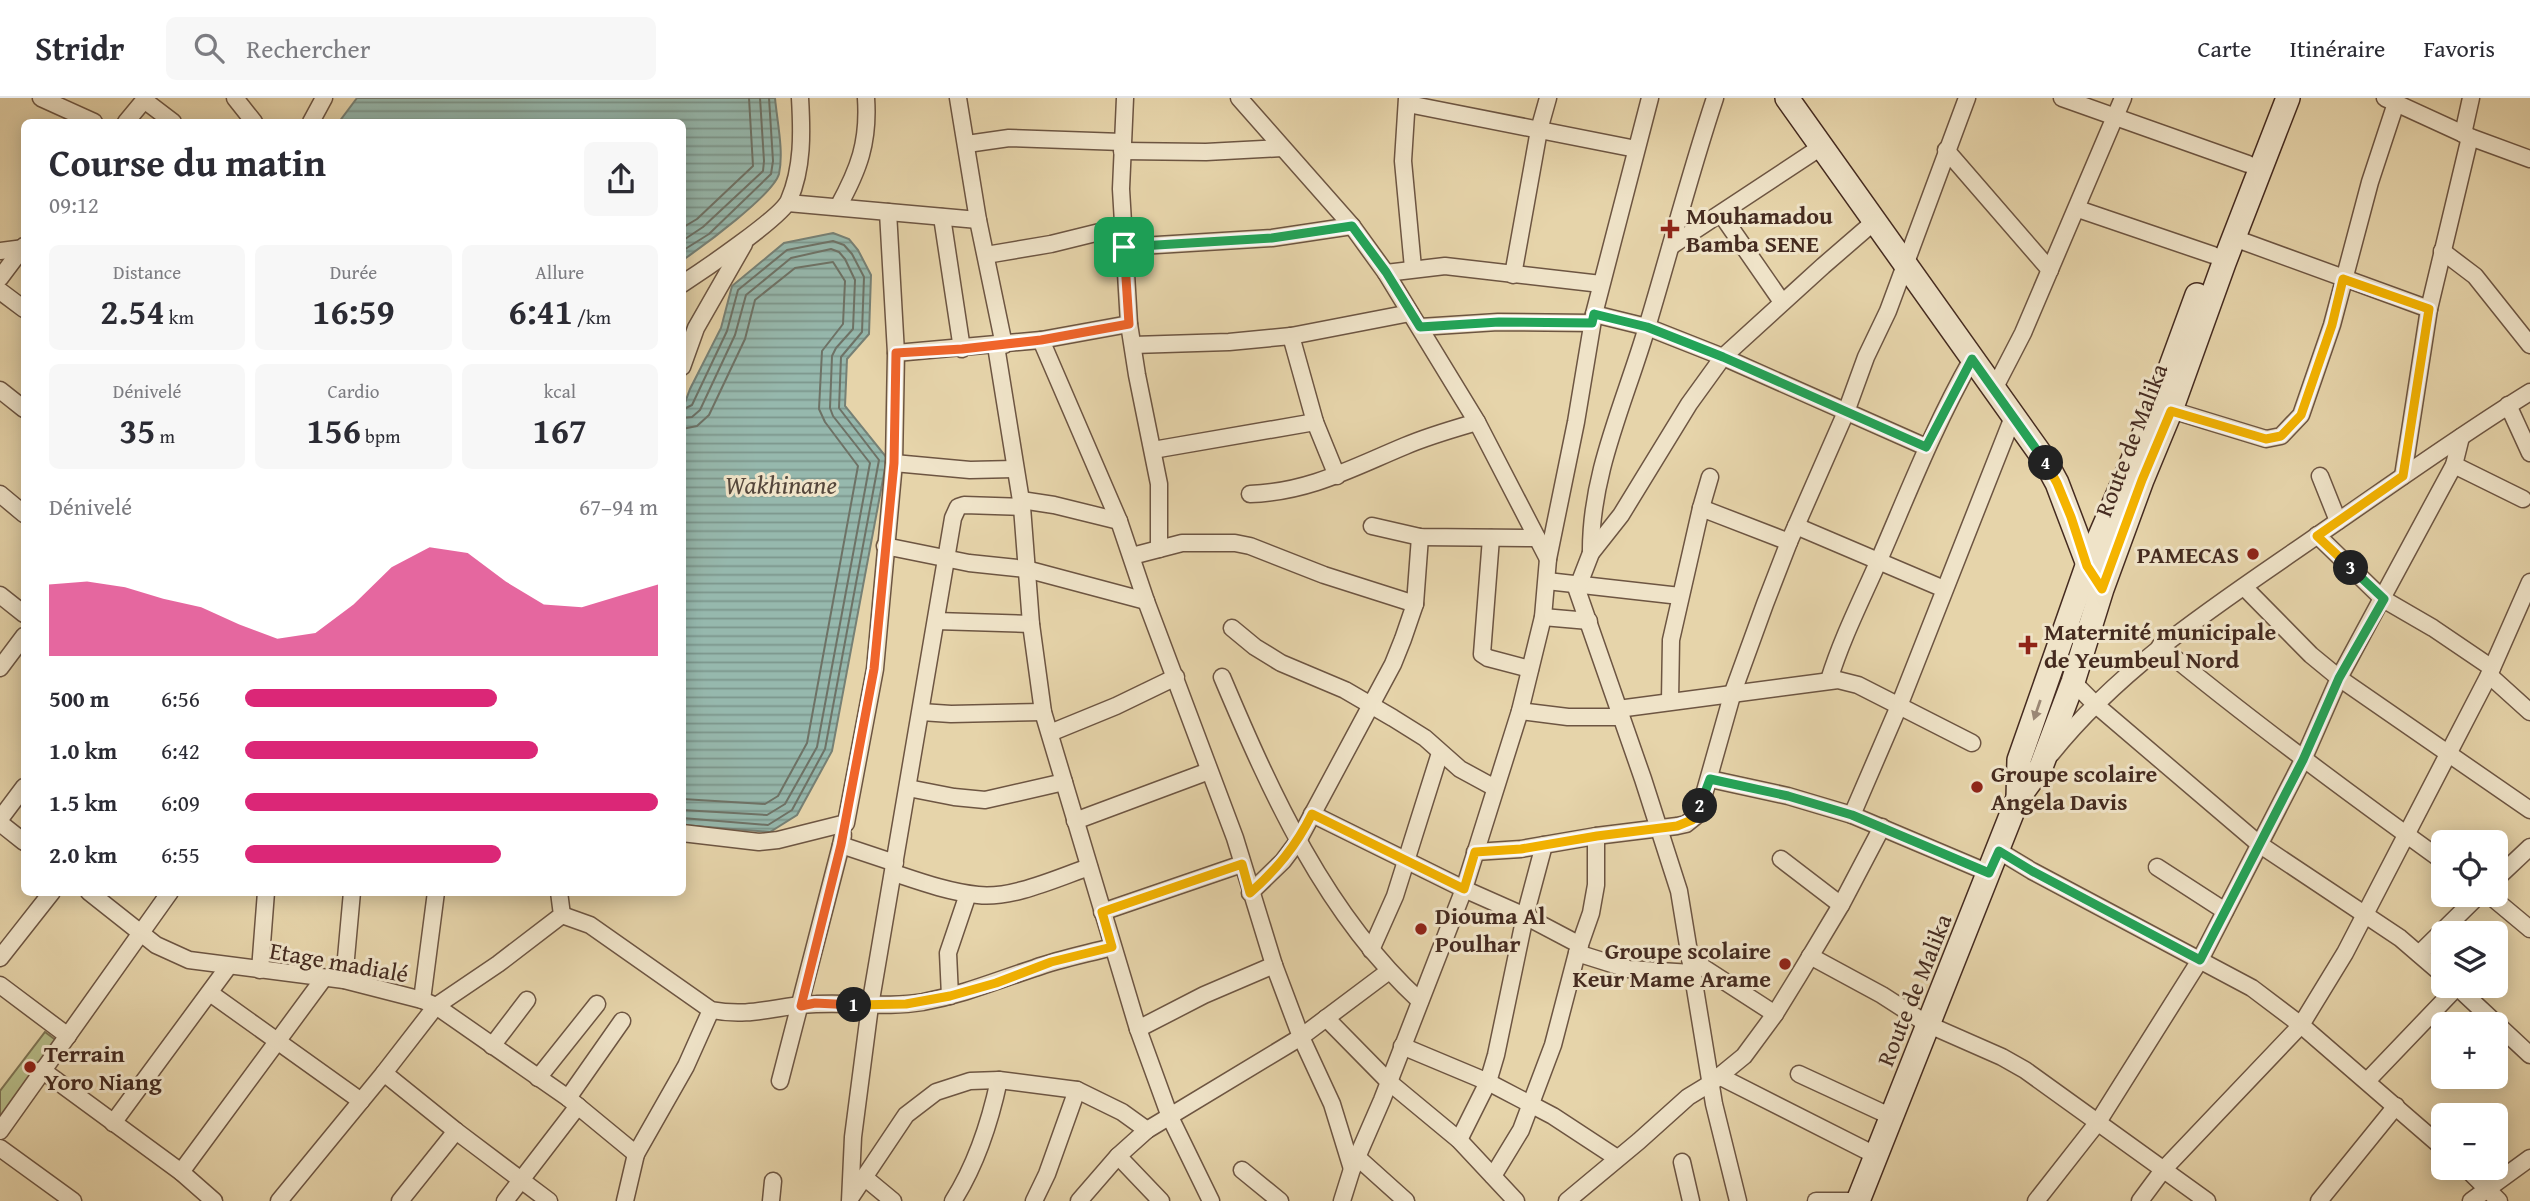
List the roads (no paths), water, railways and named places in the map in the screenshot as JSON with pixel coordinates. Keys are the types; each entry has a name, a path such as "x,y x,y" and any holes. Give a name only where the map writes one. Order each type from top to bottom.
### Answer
{"main road":[{"path":"1787,98 1993,391 2044,459 2057,483 2087,566 2102,589"},
{"name":"Route de Malika","path":"2018,798 2019,760 2087,566 2157,404 2274,98"},
{"name":"Route de Malika","path":"1858,1201 2018,798 2041,767 2142,480 2171,411 2288,98"}],"street":[{"path":"41,98 87,119"},
{"path":"235,98 252,119"},
{"path":"313,119 324,98"},
{"path":"686,281 747,238 788,203 799,166 802,135 800,98"},
{"path":"838,207 855,177 863,154 866,139 866,98"},
{"path":"958,98 1000,345 1014,470 1021,503 1031,624 1043,712 1138,1029 1170,1117 1211,1201"},
{"path":"1125,98 1122,147 1129,324 1159,484 1159,549"},
{"path":"1239,98 1352,226 1386,272 1477,422 1548,559"},
{"path":"1513,275 1539,130 1548,98"},
{"path":"1342,1201 1354,1163 1389,1082 1464,889 1520,711 1543,617 1548,559 1576,422 1593,318 1650,98"},
{"path":"1591,553 1593,509 1602,468 1715,98"},
{"path":"1475,852 1659,829 1686,824 1696,816 1710,779 1733,692 1789,542 1846,412 1866,357 1888,311 1967,98"},
{"path":"2062,98 2248,164"},
{"path":"1993,391 2023,333 2123,98"},
{"path":"2403,476 2429,309 2466,136 2471,98"},
{"path":"128,119 145,99 169,119"},
{"path":"1413,268 1403,161 1408,101 1636,149"},
{"path":"2171,411 2266,439 2281,436 2301,415 2332,325 2391,101 2466,136 2530,159"},
{"path":"967,144 1009,138 1176,152 1282,148"},
{"path":"1671,246 1821,147"},
{"path":"1946,150 2050,270"},
{"path":"788,203 978,220"},
{"path":"2078,209 2213,255"},
{"path":"780,1081 841,845 874,669 894,463 896,353 888,212"},
{"path":"1721,214 1782,302"},
{"path":"942,217 962,349"},
{"path":"1738,1201 1723,1144 1715,1080 1691,966 1679,891 1577,584 1591,553 1620,515 1689,404 1723,357 1875,221"},
{"path":"985,255 1051,244 1124,226"},
{"path":"1124,247 1272,238 1352,226"},
{"path":"686,356 696,328 747,238"},
{"path":"2234,238 2429,309"},
{"path":"0,251 21,248"},
{"path":"0,278 21,251"},
{"path":"2442,251 2476,276 2530,345"},
{"path":"1386,272 1445,266 1601,284"},
{"path":"0,291 21,307"},
{"path":"1133,345 1229,342 1415,320 1499,322 1593,318 1647,327 1723,357 1926,447"},
{"path":"896,353 1041,340 1129,324"},
{"path":"1291,336 1315,422 1336,476"},
{"path":"1041,340 1119,520 1146,601 1235,838 1274,965 1354,1163 1406,1201"},
{"path":"1829,680 1847,630 1926,447 1972,359"},
{"path":"0,390 21,407"},
{"path":"2041,767 2079,720 2160,646 2403,476 2530,392"},
{"path":"2508,405 2530,453"},
{"path":"1852,815 1899,706 2013,417"},
{"path":"1153,450 1315,422"},
{"path":"1250,494 1294,489 1336,476 1406,446 1477,422"},
{"path":"2036,1201 2098,1122 2200,960 2303,760 2339,678 2454,465 2461,437"},
{"path":"894,463 970,470 1014,470"},
{"path":"2454,465 2523,499"},
{"path":"2320,476 2338,521"},
{"path":"1670,701 1669,656 1680,596 1710,477"},
{"path":"0,494 21,512"},
{"path":"851,1199 853,1137 870,1006 953,518 960,506 1021,503 1054,505 1119,520"},
{"path":"1701,508 1789,542"},
{"path":"1372,526 1420,537 1536,538"},
{"path":"1796,526 1944,589"},
{"path":"2317,536 2384,599 2433,628 2491,671 2530,712"},
{"path":"1250,893 1283,861 1298,841 1393,664 1415,604 1420,537"},
{"path":"1491,538 1482,654 1488,658 1530,668"},
{"path":"1132,556 1172,544 1210,541 1250,546 1324,575 1415,604"},
{"path":"885,546 946,559 1026,569 1146,601"},
{"path":"1547,581 1680,596"},
{"path":"2140,1201 2163,1170 2301,1025 2340,961 2491,671 2530,582"},
{"path":"2244,587 2339,678 2530,810"},
{"path":"0,596 21,612"},
{"path":"1543,617 1589,621"},
{"path":"936,621 1031,624"},
{"path":"1232,628 1281,663 1345,690 1425,738 1460,769 1495,788"},
{"path":"0,668 21,640"},
{"path":"2160,646 2303,760 2431,853"},
{"path":"1050,733 1116,706 1176,677"},
{"path":"1222,677 1262,770 1298,841 1371,950 1420,1001"},
{"path":"1520,711 1568,718 1619,713 1670,701 1829,680 1858,685 1972,743"},
{"path":"2073,682 2096,705 2259,844 2364,914 2431,964"},
{"path":"921,712 1043,712"},
{"path":"1371,950 1386,920 1440,753"},
{"path":"1075,821 1209,771"},
{"path":"1710,779 1788,796 1852,815 1989,873"},
{"path":"908,788 985,800 1064,782"},
{"path":"21,791 0,821 21,839"},
{"path":"1312,814 1525,916 1579,949 1628,969 1691,966 1775,1014"},
{"path":"686,833 759,842 846,823"},
{"path":"1567,1201 1688,1097 1715,1080 1744,1056 1775,1014 1841,905 1882,827"},
{"path":"1493,1176 1512,1147 1553,1045 1594,901 1597,836"},
{"path":"841,845 895,868 980,896 1005,894 1089,867"},
{"path":"1459,1140 1488,1082 1506,1014 1525,916 1544,845"},
{"path":"2508,868 2530,847"},
{"path":"1999,851 2252,988 2301,1025 2431,1137"},
{"path":"1781,859 1841,905"},
{"path":"1102,912 1242,864"},
{"path":"2157,867 2225,911"},
{"path":"950,996 948,953 968,894"},
{"path":"0,958 49,896"},
{"name":"Etage madialé","path":"94,896 141,934 170,953 189,960 344,980 429,1003 384,1073 279,1201"},
{"path":"0,1131 167,896"},
{"path":"260,970 267,896"},
{"path":"344,980 352,896"},
{"path":"429,1003 436,896"},
{"path":"560,896 562,915"},
{"path":"2419,954 2467,907"},
{"path":"2504,907 2530,929"},
{"path":"562,915 590,925 711,1010 733,1014 758,1013 815,1003 870,1006 920,1002 996,983 1051,962 1112,947"},
{"path":"429,1003 498,964 562,915"},
{"path":"1810,956 1882,995 1927,1024 2002,1057 2034,1076 2207,1201"},
{"path":"1138,1029 1204,995 1274,965"},
{"path":"113,1122 228,967"},
{"path":"1079,1201 1118,1156 1147,1130 1301,1037 1389,971"},
{"path":"181,1172 324,978"},
{"path":"0,985 68,1037"},
{"path":"210,993 361,1101"},
{"path":"2367,1082 2445,998"},
{"path":"2469,998 2530,1055"},
{"path":"492,1046 527,1000"},
{"path":"429,1003 573,1102 636,1153"},
{"path":"538,1077 597,1004"},
{"path":"625,1201 636,1153 686,1066 711,1010"},
{"path":"1326,1018 1389,1082 1459,1140 1516,1201"},
{"path":"505,1201 573,1102 622,1021"},
{"path":"1402,1046 1488,1082 1570,1126 1618,1158"},
{"path":"42,1070 181,1172 214,1201"},
{"path":"384,1073 549,1201"},
{"path":"1799,1074 1892,1117"},
{"path":"851,1199 906,1115 936,1092 970,1081 999,1080 1077,1090 1122,1112 1147,1130"},
{"path":"953,1201 980,1146 999,1080"},
{"path":"1715,1080 1877,1156"},
{"path":"1034,1201 1047,1174 1077,1090"},
{"path":"2319,1201 2396,1106"},
{"path":"400,1201 456,1131"},
{"path":"0,1148 56,1196 73,1201"},
{"path":"1118,1156 1161,1201"},
{"path":"2471,1201 2494,1195 2530,1158"},
{"path":"1682,1162 1691,1201"},
{"path":"1242,1170 1280,1201"},
{"path":"864,1177 893,1201"},
{"path":"2478,1180 2494,1195"},
{"path":"771,1201 773,1181"},
{"path":"1816,1201 1850,1201"}],"water":[{"path":"357,98 775,98 780,146 779,174 751,207 686,258 686,119 341,119"},
{"name":"Wakhinane","path":"833,233 849,239 871,275 869,334 847,359 845,406 887,458 832,751 797,815 770,832 686,825 686,400 721,328 732,286 784,243"}],"place":[{"name":"Mouhamadou Bamba SENE","path":"1670,229"},
{"name":"PAMECAS","path":"2253,554"},
{"name":"Maternité municipale de Yeumbeul Nord","path":"2028,645"},
{"name":"Groupe scolaire Angela Davis","path":"1977,787"},
{"name":"Diouma Al Poulhar","path":"1421,929"},
{"name":"Groupe scolaire Keur Mame Arame","path":"1785,964"},
{"name":"Terrain Yoro Niang","path":"30,1067"}]}
